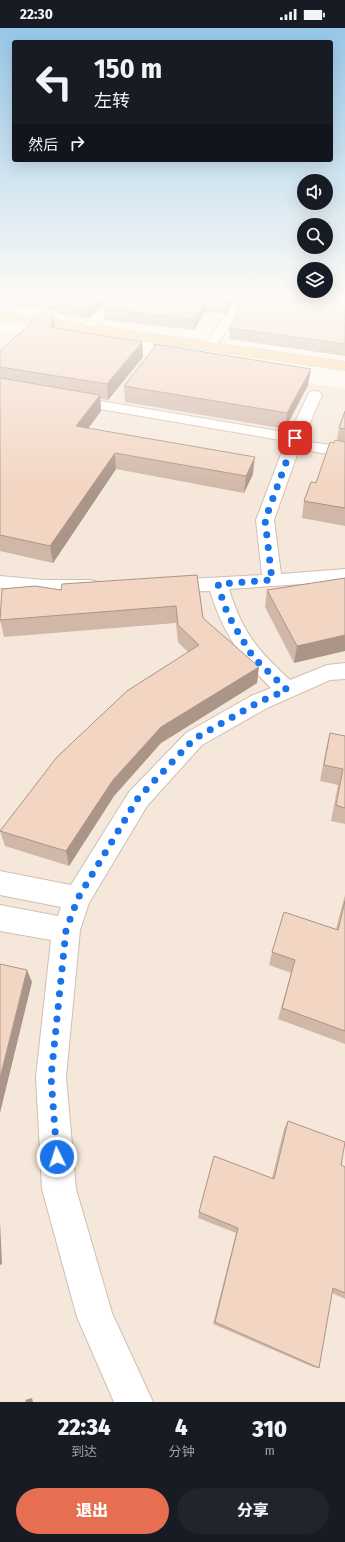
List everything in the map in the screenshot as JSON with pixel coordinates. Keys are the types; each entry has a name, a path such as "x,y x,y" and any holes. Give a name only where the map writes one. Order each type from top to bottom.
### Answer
{"main road":[{"path":"268,361 345,372"},
{"path":"312,361 345,366"}],"street":[{"path":"272,580 265,520 294,441 315,395"},
{"path":"60,398 118,402 345,452"},
{"path":"152,586 191,586 345,575"},
{"path":"0,582 44,586 106,586"},
{"path":"218,584 224,605 230,618 253,657 287,690"},
{"path":"134,1402 95,1317 59,1189 51,1077 66,930 78,898 138,798 194,739 259,702 327,673 345,671"},
{"path":"0,883 78,898"},
{"path":"0,918 66,930"}],"shaded area":[{"path":"0,361 176,361 345,389 345,1402 0,1402"}],"building":[{"path":"0,361 126,361 107,384 0,367"},
{"path":"144,361 262,361 311,369 287,413 124,386"},
{"path":"0,378 100,395 76,426 255,457 246,476 115,453 50,546 0,535"},
{"path":"345,411 345,429 339,428"},
{"path":"335,440 345,442 345,508 304,501 311,482 316,483 330,442 334,443"},
{"path":"197,575 203,618 259,667 161,727 113,780 66,851 0,831 57,757 127,691 199,645 178,625 176,606 0,620 2,589 35,586 61,590 62,584"},
{"path":"345,578 345,635 297,646 267,590"},
{"path":"330,733 345,736 345,808 336,805 343,769 324,765"},
{"path":"345,901 345,1031 282,1008 295,960 272,952 284,912 338,930"},
{"path":"0,964 27,970 0,1078"},
{"path":"288,1121 345,1142 341,1165 345,1167 345,1293 333,1288 319,1368 215,1322 238,1228 199,1212 214,1156 274,1179"}],"route":[{"path":"57,1157 51,1077 66,930 78,898 138,798 194,739 259,702 287,690 253,657 233,624 224,605 218,584 272,580 265,520 295,438"}]}
